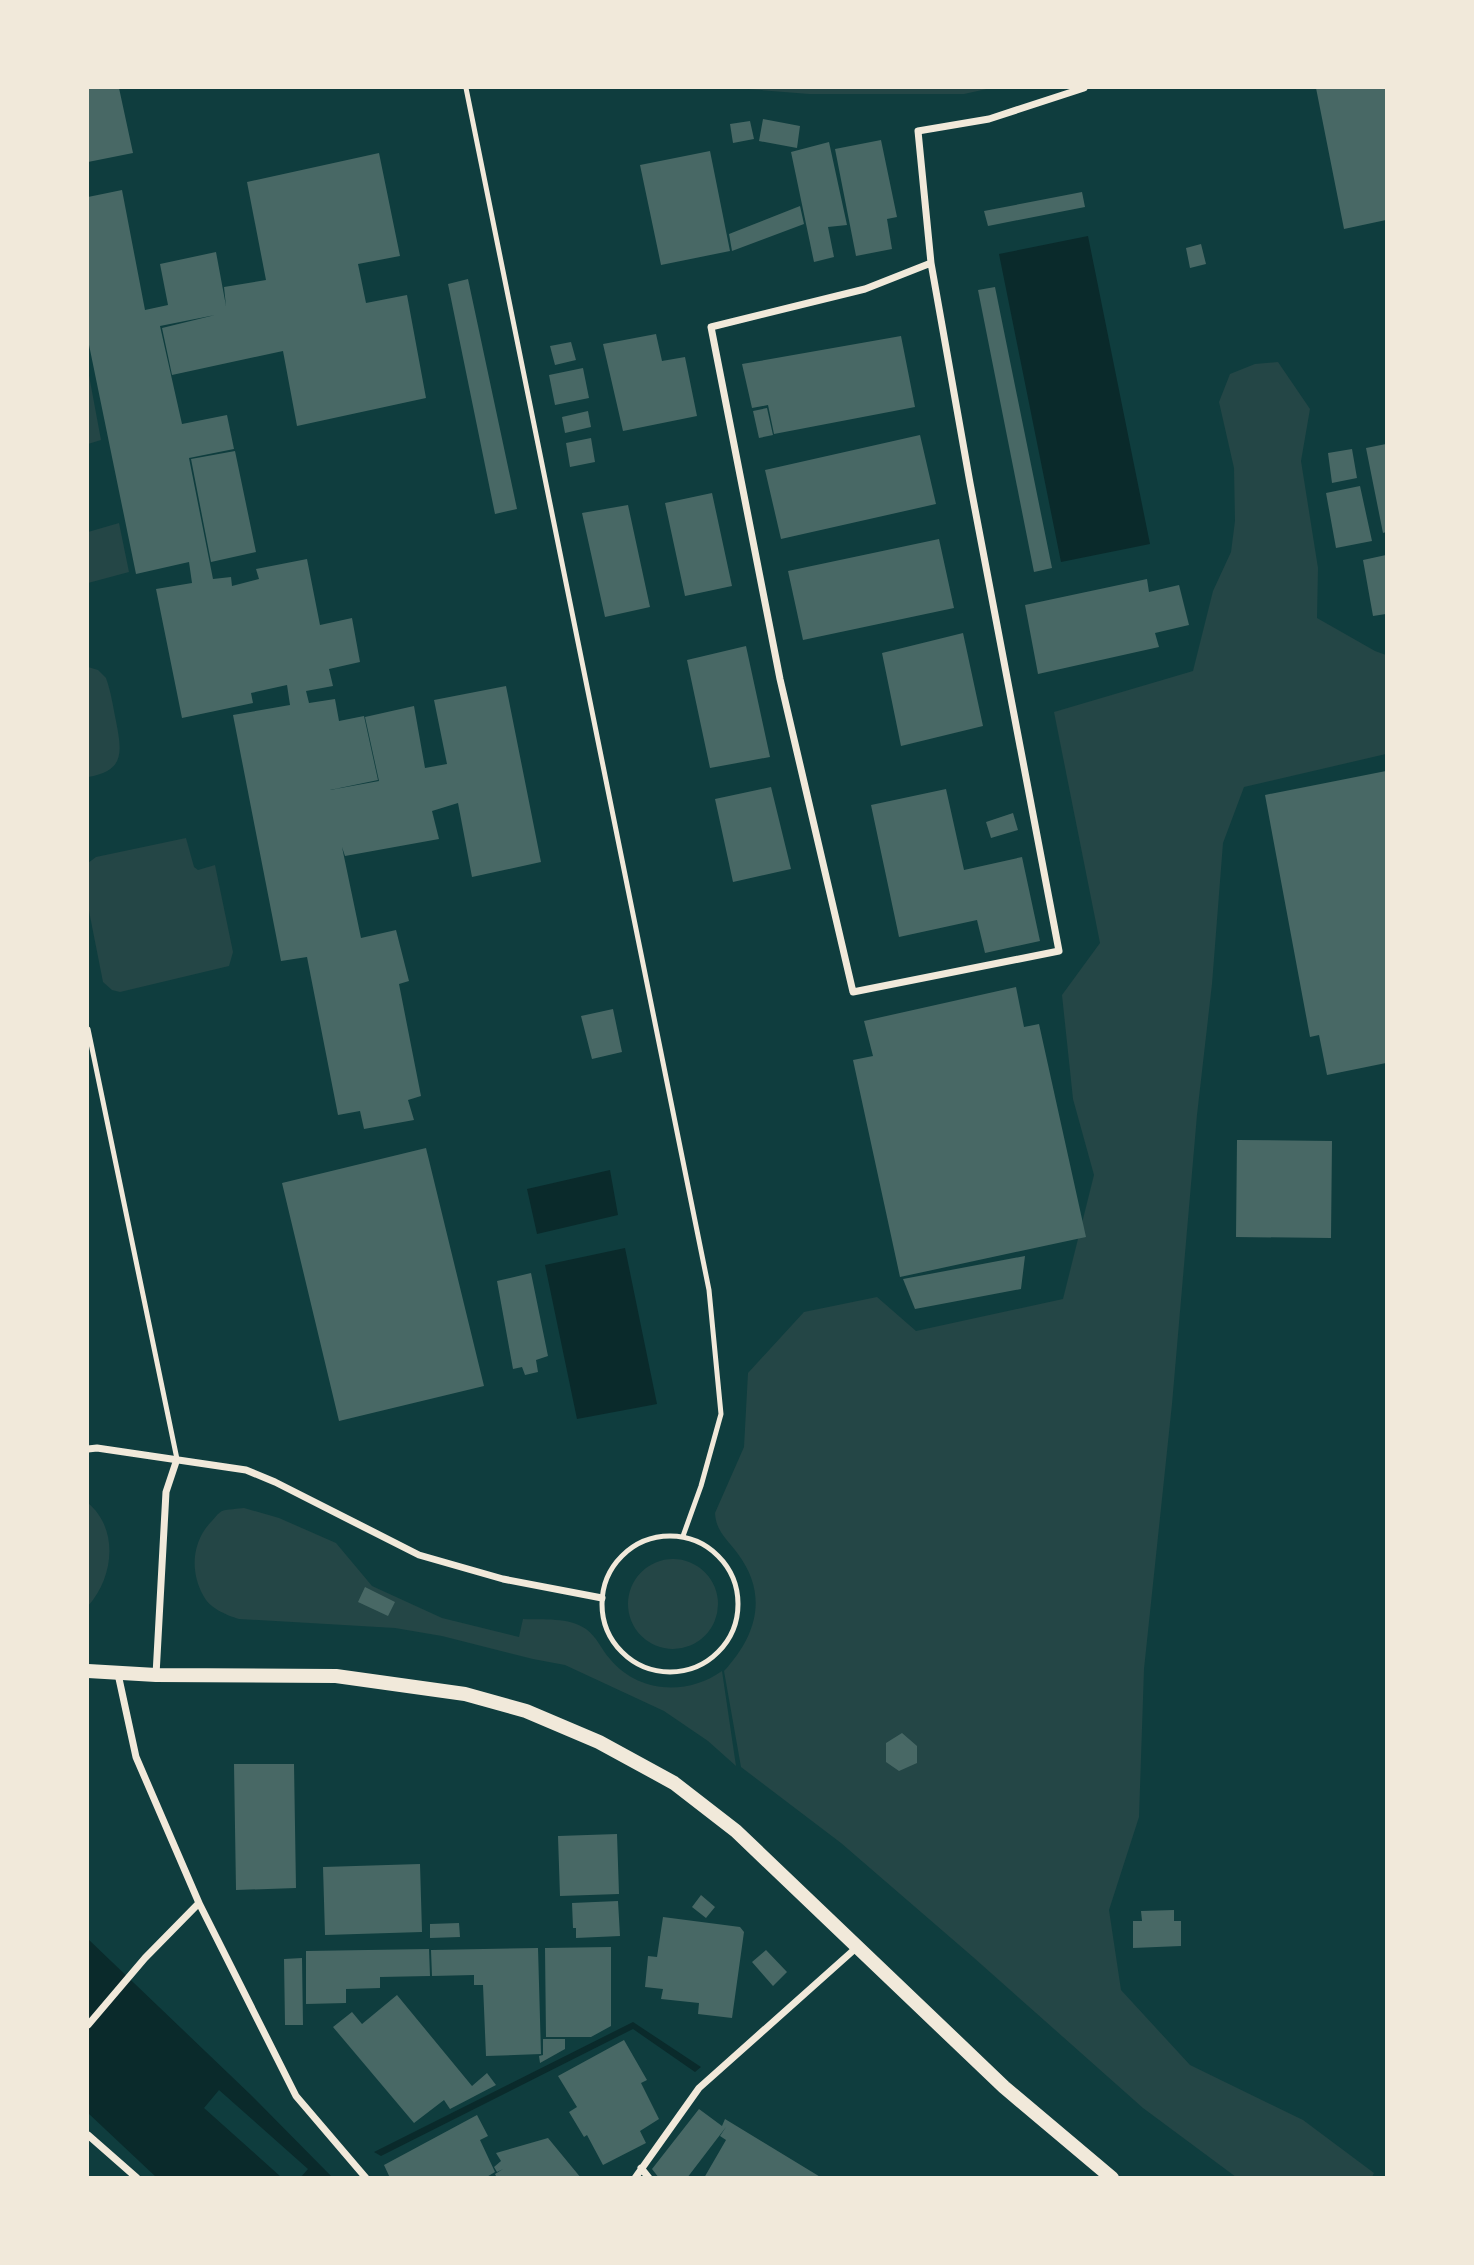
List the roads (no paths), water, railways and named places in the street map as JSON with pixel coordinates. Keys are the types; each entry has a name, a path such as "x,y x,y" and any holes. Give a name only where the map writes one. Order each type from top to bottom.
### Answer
{"main road":[{"path":"88,1671 156,1675 336,1675 465,1694 526,1711 599,1741 674,1783 736,1831 1003,2087 1112,2178"}],"street":[{"path":"930,263 865,289 711,327 780,679 853,992 1059,951 930,263 918,131 989,119 1084,88"},
{"path":"88,1449 97,1448 246,1470 419,1556 503,1579 602,1598"},
{"path":"156,1675 166,1492 177,1459"},
{"path":"118,1672 136,1757 199,1903 296,2096 366,2178"},
{"path":"88,2025 145,1958 199,1903"},
{"path":"635,2178 699,2088 856,1948"},
{"path":"88,2135 137,2178"},
{"path":"641,2168 649,2178"}],"lane":[{"path":"466,88 709,1290 721,1414 701,1486 683,1536"},
{"path":"88,1029 177,1459"},
{"path":"654,1536 683,1536 700,1541 719,1555 732,1573 738,1594 738,1616 730,1637 716,1654 699,1666 677,1672 655,1671 635,1663 618,1648 606,1630 601,1607 604,1583 615,1562 632,1545 654,1536"}]}
